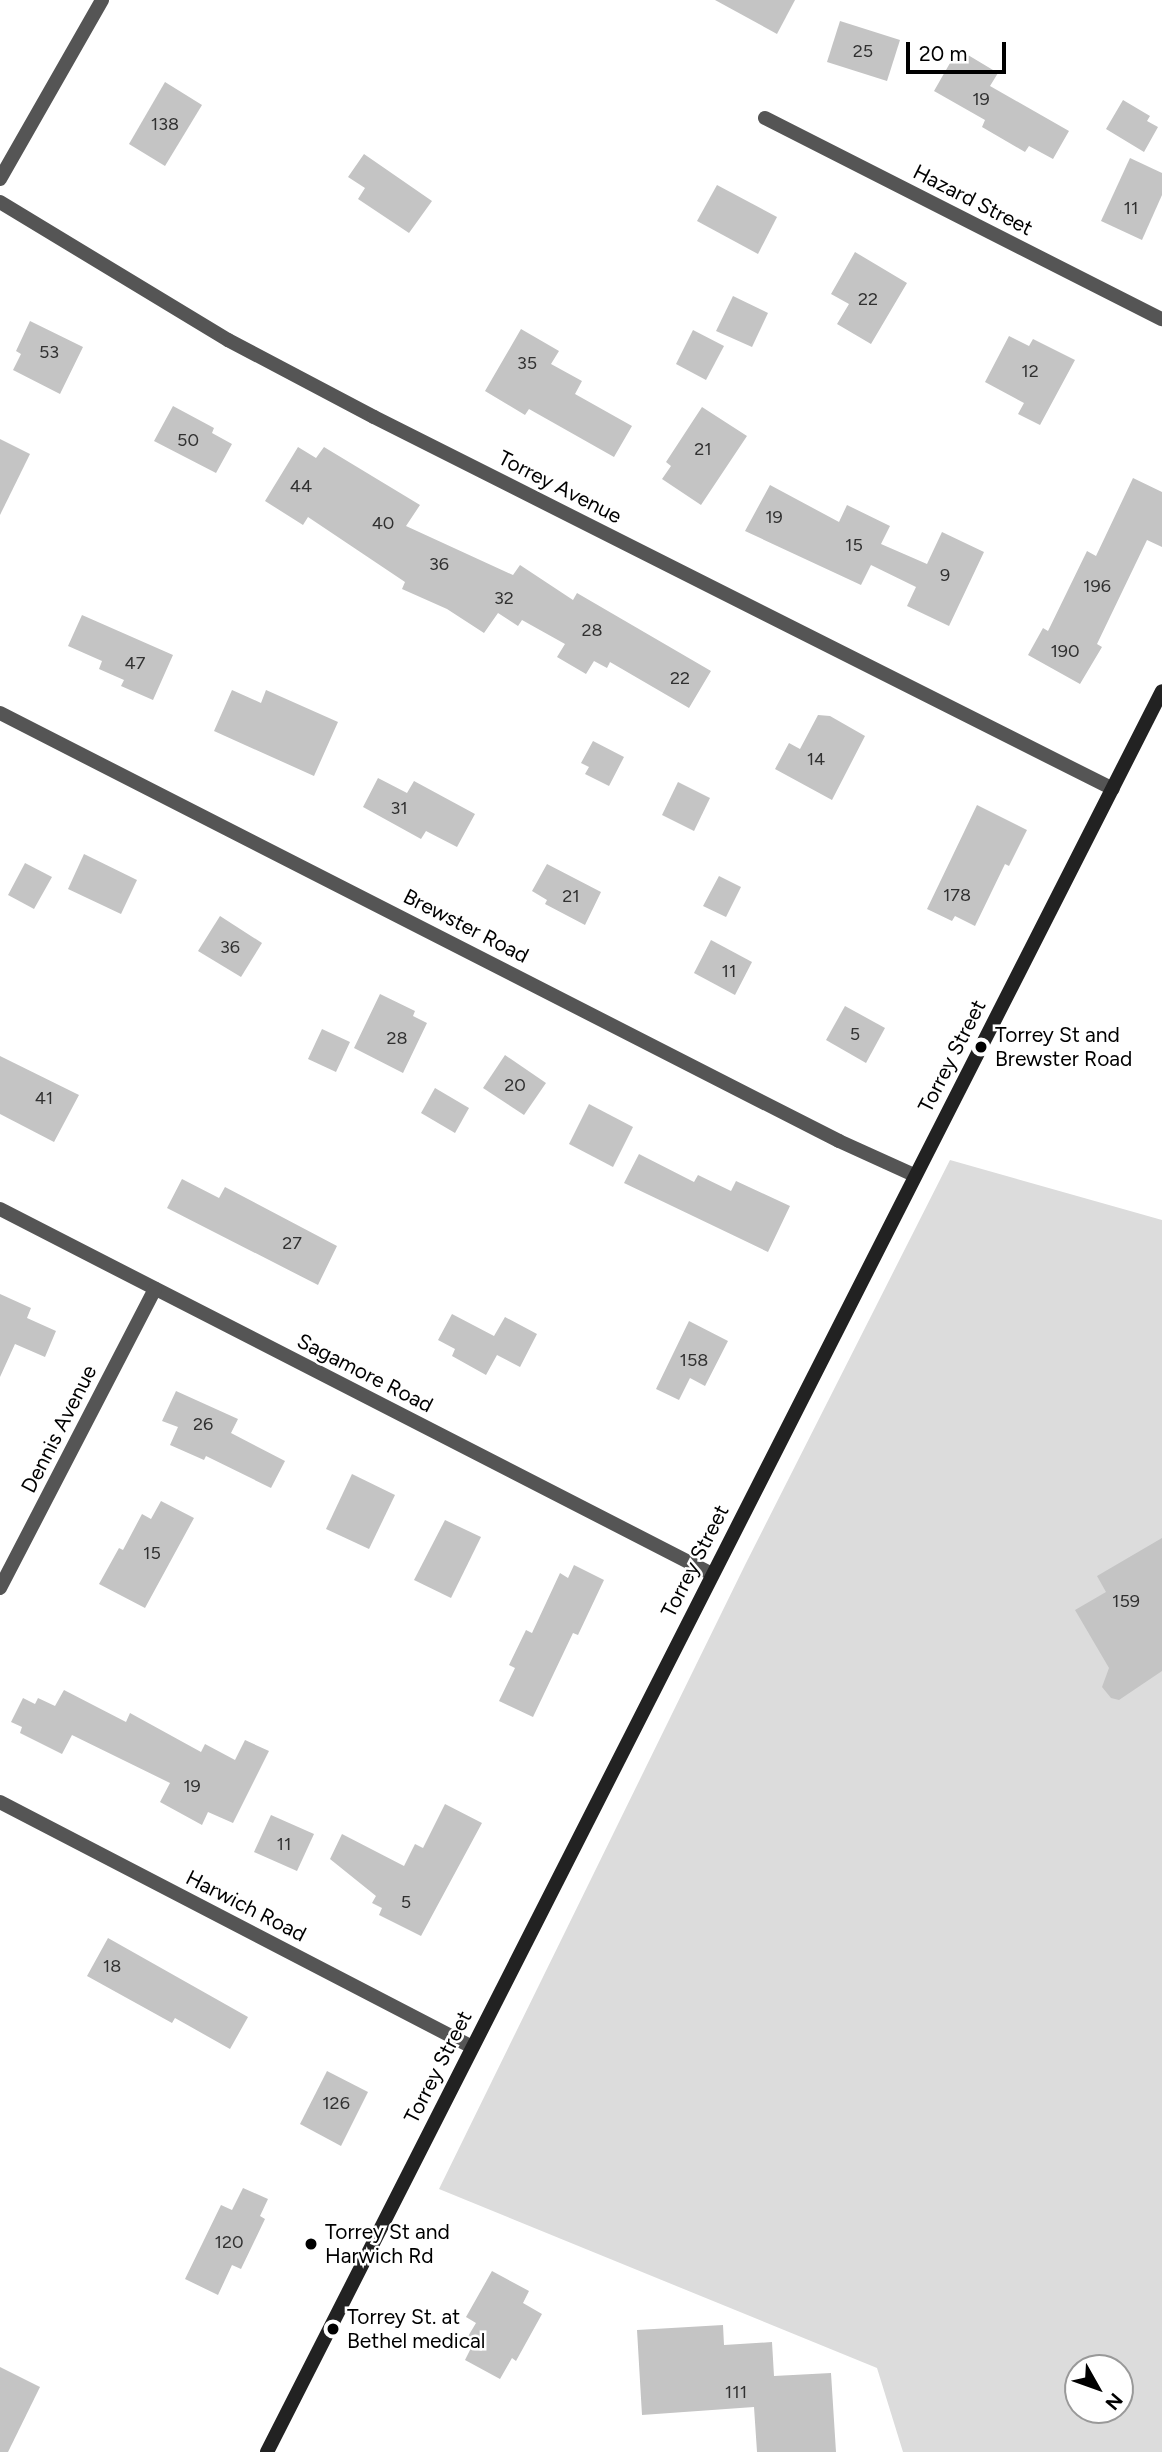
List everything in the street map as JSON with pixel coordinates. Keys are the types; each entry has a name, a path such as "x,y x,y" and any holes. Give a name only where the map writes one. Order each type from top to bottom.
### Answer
{"main road":[{"name":"Torrey Street","path":"267,2452 1162,691"}],"street":[{"path":"0,179 102,0"},
{"name":"Hazard Street","path":"765,118 1162,319"},
{"name":"Torrey Avenue","path":"0,202 228,340 374,417 1113,789"},
{"name":"Brewster Road","path":"0,713 839,1141 914,1175"},
{"name":"Sagamore Road","path":"0,1209 712,1574"},
{"name":"Dennis Avenue","path":"0,1588 155,1289"},
{"name":"Harwich Road","path":"0,1802 472,2048"}],"shaded area":[{"path":"950,1160 1162,1220 1162,2452 903,2452 877,2368 439,2189 746,1563"}],"building":[{"path":"715,0 795,0 777,34"},
{"path":"840,21 900,40 887,81 827,62"},
{"path":"958,49 998,73 990,86 1069,131 1053,159 1029,146 1025,152 982,127 985,120 934,91"},
{"path":"165,82 202,105 165,166 129,144"},
{"path":"1123,100 1150,116 1147,121 1158,127 1144,152 1106,129"},
{"path":"364,154 432,201 409,233 358,199 365,188 348,177"},
{"path":"1130,158 1162,173 1162,195 1142,240 1101,221"},
{"path":"717,185 777,217 758,254 697,221"},
{"path":"855,252 907,283 871,344 837,324 849,304 831,294"},
{"path":"733,296 768,313 752,347 716,331"},
{"path":"30,321 83,347 60,394 13,370 21,354 16,351"},
{"path":"521,329 559,351 551,364 582,381 575,394 632,426 614,457 529,409 525,415 485,391"},
{"path":"693,330 724,346 706,380 676,364"},
{"path":"1009,336 1029,346 1033,339 1075,360 1040,425 1018,414 1024,403 985,382"},
{"path":"173,406 214,428 212,433 232,444 216,473 154,441"},
{"path":"702,407 747,436 701,505 662,479 671,466 666,462"},
{"path":"0,439 30,454 0,515"},
{"path":"298,447 316,458 324,447 420,505 406,526 513,575 520,565 573,600 577,593 711,671 689,708 610,662 607,668 594,661 586,674 557,657 565,644 522,620 518,626 498,613 484,633 447,609 402,589 405,582 308,517 303,525 265,501"},
{"path":"1133,478 1162,492 1162,547 1147,540 1097,644 1102,647 1080,684 1028,655 1043,628 1048,631 1087,551 1096,556"},
{"path":"770,485 839,522 847,505 890,526 881,544 927,564 942,532 984,552 949,626 907,606 916,587 871,565 861,585 745,531"},
{"path":"82,615 173,655 153,700 121,686 124,680 99,669 102,661 68,646"},
{"path":"232,690 261,703 266,690 338,722 314,776 214,731"},
{"path":"818,715 830,716 865,736 832,800 775,769 789,743 800,749"},
{"path":"593,741 624,757 609,786 585,774 589,767 581,763"},
{"path":"378,778 407,793 414,781 475,814 457,847 426,831 421,839 363,807"},
{"path":"678,782 710,798 694,831 662,815"},
{"path":"977,805 1027,830 1009,866 1005,864 975,926 955,916 952,921 927,909"},
{"path":"84,854 137,880 121,914 68,889"},
{"path":"25,863 52,877 34,909 8,895"},
{"path":"547,864 601,892 585,925 545,904 547,900 532,891"},
{"path":"719,876 741,887 726,917 703,906"},
{"path":"220,916 262,943 241,977 198,951"},
{"path":"711,940 752,962 735,995 694,973"},
{"path":"380,994 415,1011 413,1016 427,1023 403,1073 354,1048"},
{"path":"845,1006 885,1028 866,1063 826,1040"},
{"path":"322,1029 350,1042 336,1072 308,1059"},
{"path":"505,1055 546,1083 524,1115 483,1088"},
{"path":"0,1056 79,1095 54,1142 0,1114"},
{"path":"435,1088 469,1108 455,1133 421,1113"},
{"path":"589,1104 633,1127 613,1167 569,1144"},
{"path":"639,1154 694,1182 698,1175 731,1191 736,1181 790,1206 768,1252 624,1183"},
{"path":"182,1179 219,1198 225,1187 337,1246 318,1285 167,1208"},
{"path":"0,1294 31,1308 27,1318 56,1331 45,1357 15,1344 0,1377"},
{"path":"452,1314 494,1336 505,1317 537,1334 520,1367 497,1355 486,1375 452,1356 455,1349 438,1340"},
{"path":"689,1321 728,1341 705,1386 690,1378 679,1400 656,1389"},
{"path":"176,1391 238,1419 231,1433 285,1461 271,1488 206,1456 204,1460 170,1445 178,1427 162,1421"},
{"path":"352,1474 395,1495 369,1549 326,1529"},
{"path":"161,1501 194,1518 145,1608 99,1584 119,1548 123,1550 142,1514 151,1519"},
{"path":"445,1520 481,1537 451,1598 414,1580"},
{"path":"1162,1538 1162,1671 1119,1700 1111,1698 1102,1687 1109,1668 1075,1610 1106,1592 1097,1576"},
{"path":"574,1565 604,1580 578,1635 573,1633 533,1717 499,1701 515,1668 509,1665 526,1630 532,1633 560,1573 568,1578"},
{"path":"64,1690 126,1722 130,1713 201,1752 205,1744 235,1760 245,1740 269,1751 233,1823 208,1812 202,1825 160,1802 170,1783 72,1735 62,1754 20,1733 22,1727 11,1722 23,1698 35,1704 38,1698 55,1706"},
{"path":"445,1804 482,1823 421,1936 379,1915 382,1908 372,1903 376,1896 330,1859 342,1834 404,1866 415,1844 423,1848"},
{"path":"271,1815 314,1834 297,1871 254,1852"},
{"path":"108,1938 248,2017 230,2049 175,2018 172,2023 87,1976"},
{"path":"327,2071 368,2092 341,2146 300,2124"},
{"path":"243,2188 268,2199 260,2216 265,2219 241,2269 232,2265 218,2295 185,2279 221,2205 232,2210"},
{"path":"492,2271 529,2291 523,2303 542,2314 516,2361 512,2358 500,2379 465,2360 474,2342 467,2338 476,2323 466,2317"},
{"path":"723,2325 724,2345 772,2342 774,2376 831,2373 836,2452 757,2452 754,2407 642,2415 637,2330"},
{"path":"0,2367 40,2387 8,2452 0,2452"}],"place":[{"name":"Torrey St and Brewster Road","path":"981,1047"},
{"name":"Torrey St and Harwich Rd","path":"311,2244"},
{"name":"Torrey St. at Bethel medical","path":"333,2329"}]}
